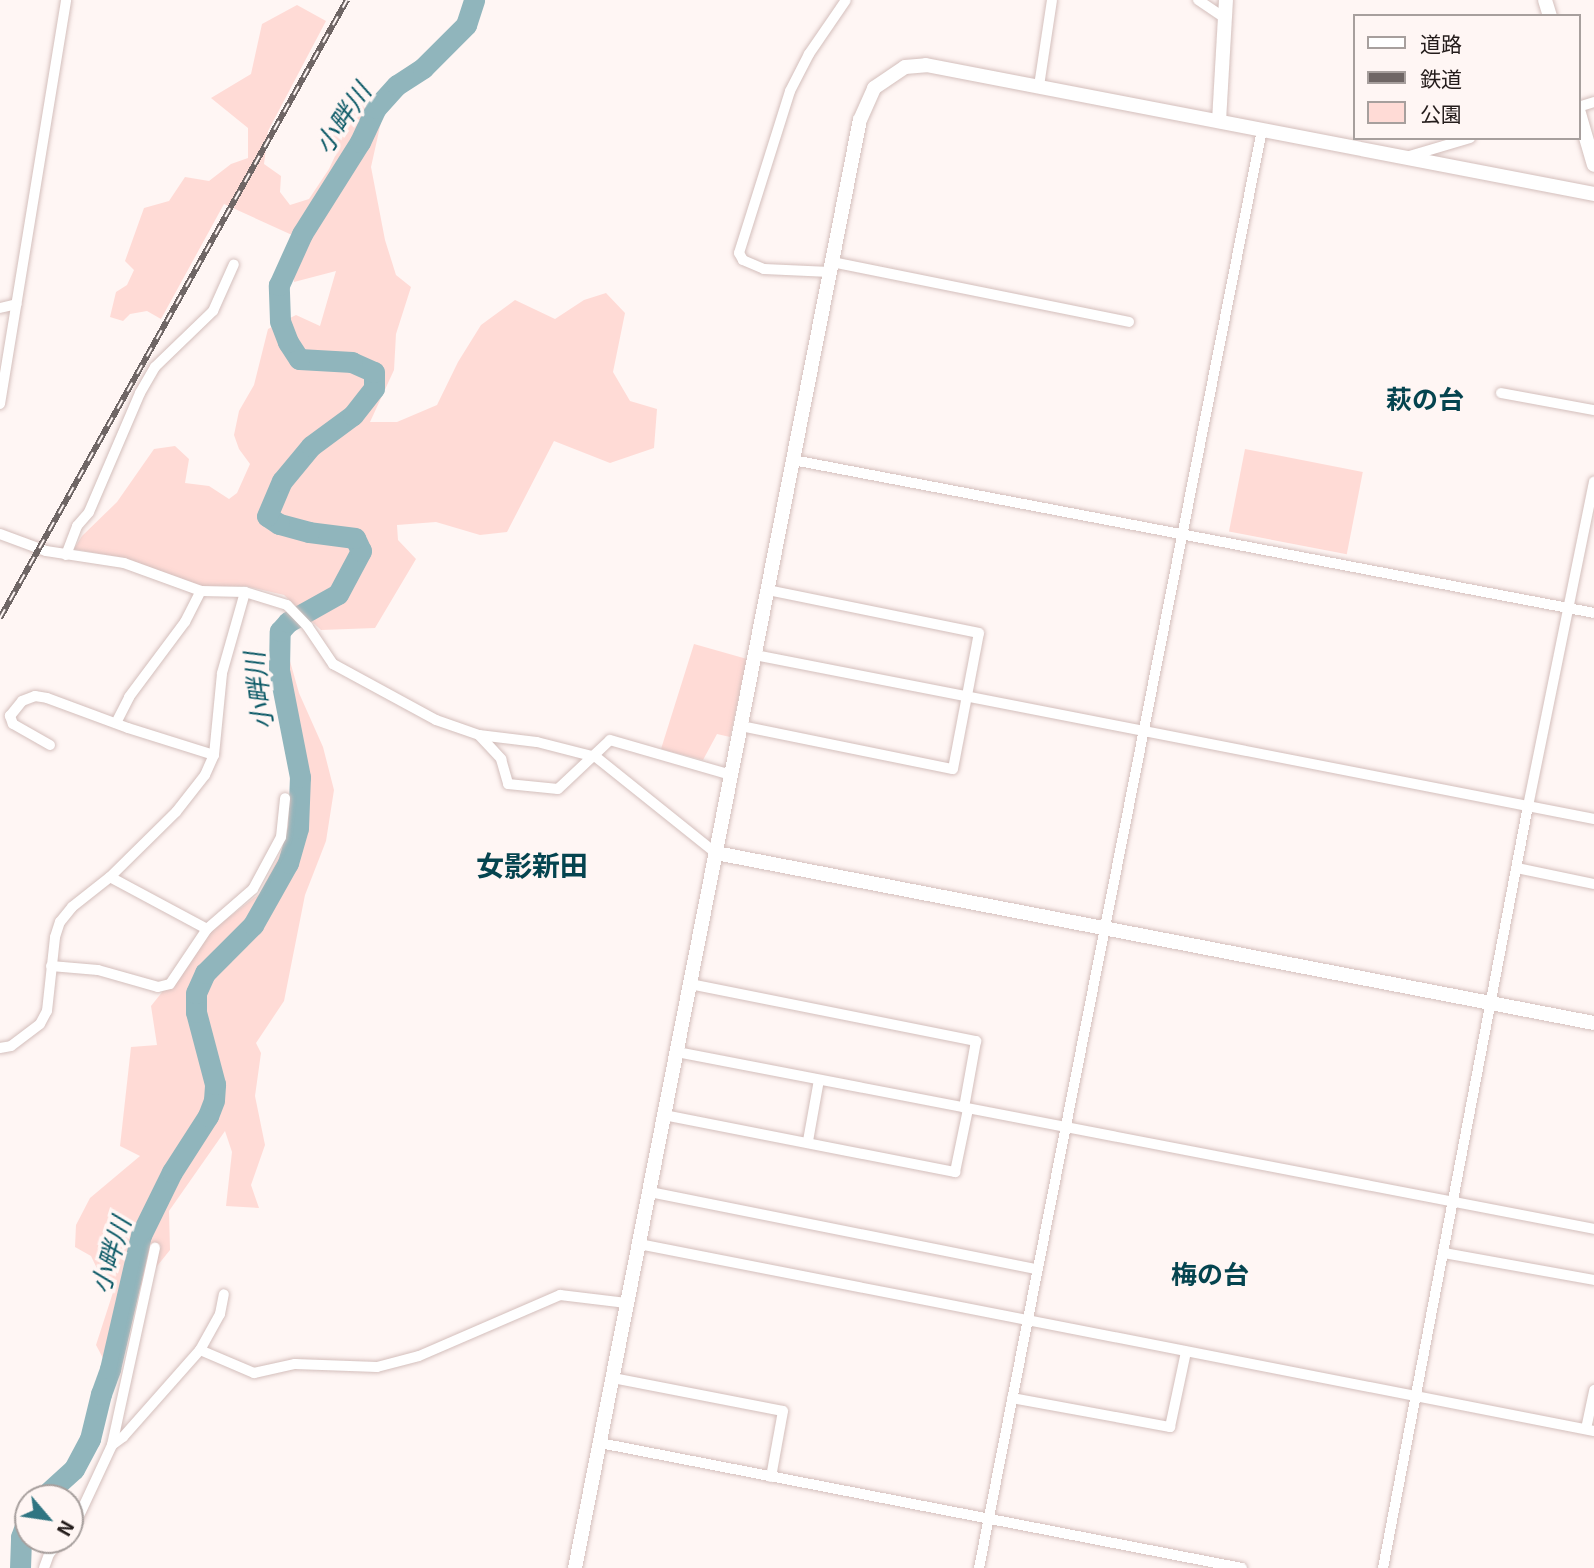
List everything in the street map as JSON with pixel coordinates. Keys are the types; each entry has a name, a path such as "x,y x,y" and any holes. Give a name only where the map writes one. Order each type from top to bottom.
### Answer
{"street":[{"path":"0,404 66,0"},
{"path":"846,0 809,54 790,91 739,253 743,260 764,269 831,267 1129,322"},
{"path":"1039,86 1052,0"},
{"path":"1198,0 1225,18"},
{"path":"1219,121 1226,0"},
{"path":"575,1568 860,120 864,106 879,83 905,68 926,65 1219,121 1399,159 1594,194"},
{"path":"1580,116 1594,164"},
{"path":"978,1568 1262,130"},
{"path":"1399,159 1463,140"},
{"path":"66,555 77,526 94,501 140,393 155,367 213,311 234,264"},
{"path":"0,308 17,304"},
{"path":"1501,393 1594,410"},
{"path":"793,460 1594,613"},
{"path":"1383,1568 1528,806 1594,482"},
{"path":"0,534 46,551 124,563 201,591 245,592 270,598 289,607 300,618 333,664 424,714 479,735 537,742 596,757 716,853 1594,1023"},
{"path":"741,726 953,769 979,633 768,590"},
{"path":"116,723 135,688 185,622 201,591"},
{"path":"0,1048 11,1046 40,1024 47,1010 51,966 60,922 72,906 110,877 176,812 205,775 214,755 222,673 245,592"},
{"path":"755,655 1594,819"},
{"path":"50,745 13,724 10,716 22,701 35,696 47,698 214,755"},
{"path":"479,735 501,759 508,784 558,789 596,757 610,740 732,775"},
{"path":"51,966 99,970 158,987 170,984 207,929 253,889 281,837 285,798"},
{"path":"1517,868 1594,884"},
{"path":"110,877 207,929"},
{"path":"664,1115 955,1172 976,1041 690,984"},
{"path":"677,1052 1594,1229"},
{"path":"807,1141 819,1080"},
{"path":"650,1192 1037,1269"},
{"path":"639,1244 1590,1430 1594,1390"},
{"path":"84,1505 111,1445 155,1248"},
{"path":"1444,1253 1594,1280"},
{"path":"111,1445 123,1437 200,1350 220,1314 224,1294"},
{"path":"200,1350 254,1373 295,1364 377,1367 419,1356 561,1295 627,1303"},
{"path":"1012,1398 1170,1427 1186,1352"},
{"path":"612,1378 783,1411 771,1477"},
{"path":"600,1443 1242,1568"}],"green space":[{"path":"297,5 326,21 268,131 264,164 281,176 280,192 290,205 309,199 329,169 336,154 329,142 348,111 361,100 373,101 383,113 371,167 385,240 396,275 411,287 396,334 394,370 370,422 397,422 437,405 458,362 481,325 515,300 555,319 584,300 606,293 625,313 613,372 630,401 657,409 654,448 610,463 554,441 507,532 480,535 436,522 397,525 398,540 416,559 375,628 321,630 284,595 245,586 199,587 124,558 74,549 82,536 117,502 154,449 175,446 189,459 185,483 209,486 229,499 237,493 250,464 239,449 234,435 239,411 254,385 268,329 296,315 320,326 336,271 294,282 292,235 224,204 161,319 147,311 130,314 123,321 110,317 116,292 127,285 134,270 125,261 144,208 169,201 185,177 209,181 231,164 248,158 248,128 211,98 251,74 262,24"},
{"path":"1245,449 1363,472 1347,554 1229,531"},
{"path":"694,644 747,659 730,737 717,734 703,760 661,749"},
{"path":"286,647 299,693 323,747 334,790 326,841 305,895 284,1001 256,1043 261,1053 255,1096 265,1145 251,1185 259,1208 226,1206 232,1152 225,1131 169,1211 170,1250 137,1291 114,1379 96,1345 117,1280 101,1277 91,1256 75,1247 76,1225 90,1198 140,1156 120,1146 131,1047 157,1045 151,1006 210,932 259,894 290,835 296,735 286,686"}],"waterway":[{"name":"小畔川","path":"57,1484 74,1469 90,1439 110,1369 141,1235 172,1172 208,1116 214,1100 215,1084 196,1012 196,993 205,973 253,925 288,863 298,828 300,777 279,670 280,631 288,622 338,594 361,551 355,538 309,532 279,524 267,516 282,481 311,446 353,415 374,388 374,372 352,362 299,359 288,342 280,321 279,285 302,234 360,142 376,108 397,85 423,68 466,25 474,0"},
{"name":"小畔川","path":"20,1554 20,1568"}],"railway":[{"path":"0,618 347,0"}],"district":[{"name":"萩の台","path":"1425,399"},
{"name":"女影新田","path":"532,865"},
{"name":"梅の台","path":"1210,1274"}]}
